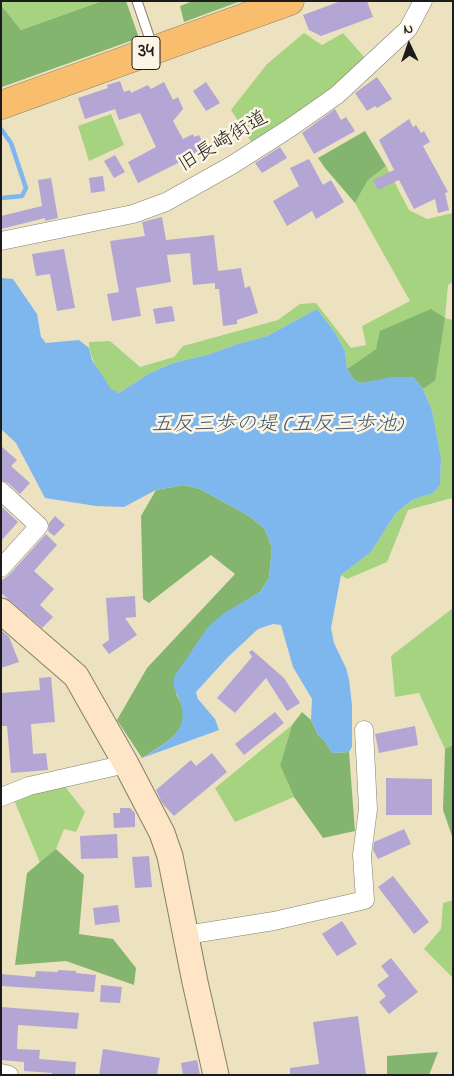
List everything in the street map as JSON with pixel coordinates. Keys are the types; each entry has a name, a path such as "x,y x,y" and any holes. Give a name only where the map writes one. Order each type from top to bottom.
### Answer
{"highway":[{"name":"34","path":"2,103 290,1"}],"street":[{"name":"旧長崎街道","path":"1,241 133,214 166,202 232,165 337,95 408,29 424,1"},
{"path":"1,491 38,526 1,568"},
{"path":"1,611 76,676 126,764 162,833 170,856 216,1075"},
{"path":"186,935 274,921 365,900 362,855 368,809 364,730"},
{"path":"1,797 29,786 126,764"},
{"path":"1,1073 9,1075"}],"lane":[{"path":"137,1 154,50"}],"green space":[{"path":"1,1 102,1 21,30 1,5"},
{"path":"102,1 126,1 139,38 2,87 1,5 21,30"},
{"path":"193,1 241,1 184,22 180,6"},
{"path":"304,33 322,45 343,33 365,58 327,93 252,143 231,110 267,64"},
{"path":"111,114 124,145 89,161 78,126"},
{"path":"365,131 386,166 368,180 355,203 318,158"},
{"path":"386,166 409,210 427,219 453,213 453,282 448,285 445,318 453,320 453,506 452,498 408,510 387,562 347,579 341,575 371,552 395,514 412,500 433,493 440,485 441,458 432,410 423,389 435,381 376,349 347,369 345,351 336,334 317,309 267,336 207,355 173,363 150,373 119,393 108,386 101,375 93,361 89,342 110,341 140,367 174,357 183,346 278,320 300,304 316,303 351,348 366,345 362,326 410,301 355,203 368,180"},
{"path":"431,309 445,318 435,381 423,389 413,377 361,383 354,380 347,369 376,349 380,331"},
{"path":"184,485 200,489 249,516 265,529 272,548 269,578 260,592 246,601 176,694 182,706 183,716 182,725 177,733 170,740 142,758 117,720 147,668 235,574 211,555 149,603 143,599 141,516 156,490"},
{"path":"453,608 453,745 445,749 419,693 395,697 391,656"},
{"path":"302,712 311,720 318,735 325,741 332,753 349,752 355,831 323,838 294,797 280,765 292,725"},
{"path":"292,725 280,765 294,797 235,822 215,788"},
{"path":"453,745 453,839 443,810 445,749"},
{"path":"63,784 85,812 76,832 64,829 56,849 40,863 14,800"},
{"path":"56,849 84,875 79,934 113,939 136,968 134,985 66,961 15,965 27,873"},
{"path":"453,900 453,978 424,949 441,929 443,903"},
{"path":"438,1052 429,1075 387,1075 387,1056"}],"water":[{"name":"五反三歩の堤 (五反三歩池)","path":"1,278 13,279 37,314 41,337 46,343 79,340 89,348 92,360 111,389 119,393 150,373 173,363 207,355 267,336 317,309 336,334 345,351 347,369 354,380 361,383 393,377 413,377 423,389 432,410 441,458 440,485 433,493 412,500 395,514 371,552 341,575 331,628 334,643 349,679 352,705 352,747 349,752 332,753 325,741 318,735 311,720 312,699 293,667 281,625 273,624 258,629 228,657 196,692 198,699 215,719 219,730 142,758 167,742 179,729 182,721 182,712 174,686 175,675 208,627 224,613 260,592 269,578 272,548 265,529 249,516 200,489 184,485 156,490 124,507 96,506 45,498 16,443 1,429"}],"building":[{"path":"341,1 367,1 373,17 321,36 309,30 303,15"},
{"path":"377,77 392,99 377,108 375,106 367,111 355,93"},
{"path":"120,81 124,92 130,90 131,93 148,85 151,89 164,82 173,100 178,97 183,109 173,121 183,139 193,134 194,137 199,135 206,149 138,183 128,162 156,147 140,113 119,120 115,109 85,119 78,98 108,88 107,85"},
{"path":"206,82 220,103 206,111 193,91"},
{"path":"335,109 341,120 346,117 355,131 314,154 302,133"},
{"path":"409,119 413,127 416,125 421,133 424,131 430,142 423,146 448,192 445,193 449,210 438,213 435,199 414,209 399,180 378,190 373,180 394,170 379,140"},
{"path":"280,147 287,158 262,173 255,163"},
{"path":"115,155 125,172 114,178 104,161"},
{"path":"309,159 323,185 331,180 344,202 316,219 312,211 287,226 273,201 299,186 290,168"},
{"path":"103,176 105,191 91,193 89,178"},
{"path":"51,178 58,218 45,221 45,218 1,229 1,216 42,206 38,180"},
{"path":"162,217 166,240 214,235 218,271 241,268 245,288 250,286 258,313 237,320 237,324 223,326 219,289 215,289 215,283 193,285 190,253 167,255 171,282 136,288 141,316 112,321 107,294 119,292 110,241 145,236 142,222"},
{"path":"64,249 75,308 57,311 50,274 36,276 32,254"},
{"path":"172,306 175,321 156,324 153,309"},
{"path":"1,446 17,460 11,466 30,483 20,494 8,483 1,481"},
{"path":"1,506 18,522 1,541"},
{"path":"55,516 65,525 54,536 48,531 49,523"},
{"path":"46,534 57,545 34,571 54,589 40,605 53,617 42,628 1,593 1,581 9,575"},
{"path":"135,596 136,617 125,618 137,635 109,654 102,645 109,640 106,598"},
{"path":"1,630 9,637 19,662 1,668"},
{"path":"252,650 284,678 300,703 287,711 266,678 235,713 217,698 252,657 249,652"},
{"path":"51,677 55,722 31,724 33,754 46,753 48,770 11,773 7,726 1,726 1,693 40,690 39,678"},
{"path":"275,712 284,723 244,755 235,744"},
{"path":"415,726 418,745 379,753 375,734"},
{"path":"212,753 227,772 174,816 162,803 156,790 191,760 196,766"},
{"path":"386,778 432,779 432,815 386,815"},
{"path":"120,808 130,808 135,813 135,827 114,828 113,813 120,813"},
{"path":"404,829 411,844 378,859 373,850 374,842"},
{"path":"117,834 118,858 81,859 80,836"},
{"path":"149,856 152,887 135,888 132,857"},
{"path":"393,876 429,922 414,934 378,887"},
{"path":"118,905 120,922 95,925 93,908"},
{"path":"342,921 357,944 337,956 322,934"},
{"path":"391,958 418,992 389,1014 379,1002 386,996 377,985 389,976 381,966"},
{"path":"58,970 96,975 94,992 1,986 1,974 35,977 36,971 58,972"},
{"path":"101,985 122,987 120,1003 100,1002"},
{"path":"1,1007 79,1013 77,1029 18,1025 17,1049 40,1050 39,1059 76,1062 75,1075 52,1075 52,1073 24,1071 24,1062 1,1060"},
{"path":"358,1016 366,1075 290,1075 290,1068 319,1064 313,1022"},
{"path":"103,1049 160,1058 157,1075 99,1075"},
{"path":"197,1060 200,1075 183,1075 181,1063"}],"waterway":[{"path":"1,129 11,143 26,188 22,196 1,198"}]}
